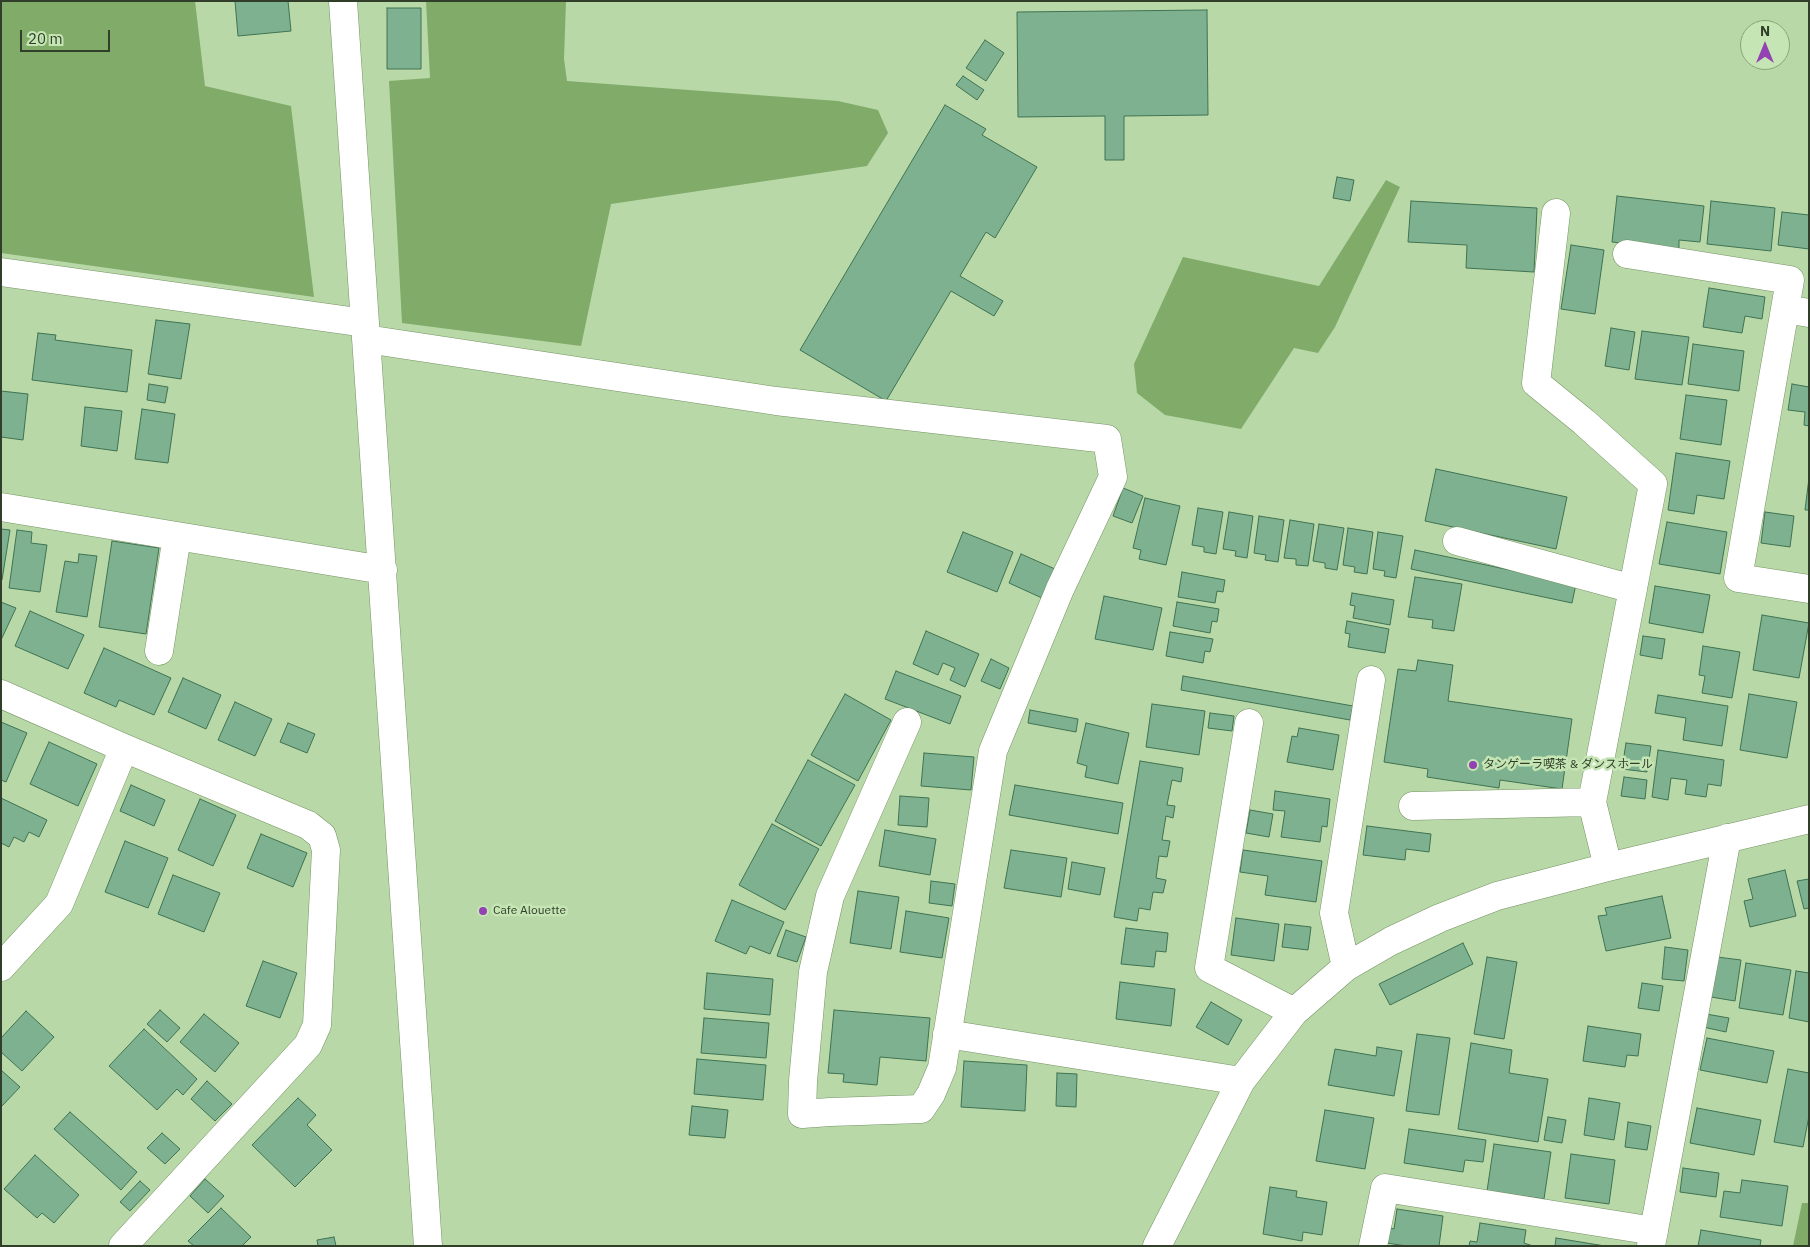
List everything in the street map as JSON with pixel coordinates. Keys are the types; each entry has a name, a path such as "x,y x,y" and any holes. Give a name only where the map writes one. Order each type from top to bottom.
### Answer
{"street":[{"path":"343,1 428,1246"},
{"path":"1556,213 1536,383 1584,422 1653,484 1592,802 1608,868"},
{"path":"1627,254 1790,280 1797,311 1738,578 1809,589"},
{"path":"1,272 365,331 776,401 1107,439 1113,477 1060,589 993,751 942,1068 931,1094 921,1110 802,1114 803,1081 813,972 830,896 907,722"},
{"path":"1,507 383,570"},
{"path":"159,651 177,536"},
{"path":"1457,541 1633,589"},
{"path":"1346,967 1334,913 1371,680"},
{"path":"1,694 308,825 322,836 326,850 317,1025 308,1045 123,1246"},
{"path":"1249,723 1208,968 1294,1012"},
{"path":"1,967 59,904 124,748"},
{"path":"1413,806 1592,802"},
{"path":"1157,1246 1240,1082 1294,1012 1346,967 1440,918 1497,896 1809,819"},
{"path":"1374,1246 1385,1188 1652,1238 1727,838"},
{"path":"947,1034 1240,1082"}],"green space":[{"path":"1,1 195,1 205,86 291,106 314,297 1,253"},
{"path":"426,1 566,1 564,59 567,81 838,101 878,110 888,133 867,166 611,204 581,346 402,323 389,81 430,78"},
{"path":"1386,180 1400,187 1335,327 1318,353 1294,348 1241,429 1165,415 1137,393 1134,364 1183,257 1319,286"},
{"path":"1802,1203 1809,1203 1809,1246 1793,1246"}],"building":[{"path":"235,1 288,1 291,31 238,36"},
{"path":"387,8 421,8 421,69 387,69"},
{"path":"1207,10 1208,115 1124,116 1124,160 1105,160 1105,116 1018,117 1017,12"},
{"path":"985,40 1004,53 986,81 966,68"},
{"path":"963,76 984,90 977,100 956,85"},
{"path":"945,105 986,129 982,135 1037,167 995,238 986,232 960,276 1003,301 994,316 951,291 886,401 800,350"},
{"path":"1337,177 1354,180 1350,201 1333,198"},
{"path":"1617,196 1704,206 1700,242 1679,240 1679,249 1612,242"},
{"path":"1411,201 1537,208 1534,272 1466,268 1467,245 1408,242"},
{"path":"1711,201 1775,208 1771,251 1707,244"},
{"path":"1782,212 1809,215 1809,249 1778,245"},
{"path":"1571,245 1604,250 1595,314 1561,309"},
{"path":"1709,288 1765,297 1762,319 1745,316 1742,333 1703,327"},
{"path":"156,320 190,324 181,379 148,374"},
{"path":"1611,328 1635,332 1629,370 1605,366"},
{"path":"1642,331 1689,337 1682,385 1635,379"},
{"path":"38,333 56,335 55,340 132,350 127,392 32,380"},
{"path":"1693,344 1744,351 1739,391 1688,384"},
{"path":"149,384 168,387 165,403 147,400"},
{"path":"1792,384 1809,387 1809,426 1804,425 1805,412 1788,410"},
{"path":"1,391 28,394 23,440 1,437"},
{"path":"1686,395 1727,400 1721,445 1680,439"},
{"path":"85,407 122,411 117,451 81,446"},
{"path":"142,409 175,414 168,463 135,459"},
{"path":"1676,453 1730,461 1724,499 1697,495 1694,514 1668,510"},
{"path":"1436,469 1567,497 1556,549 1425,521"},
{"path":"1809,478 1809,510 1805,510"},
{"path":"1123,488 1143,496 1132,523 1113,516"},
{"path":"1145,498 1180,506 1166,565 1139,559 1141,550 1133,548"},
{"path":"1198,508 1223,512 1216,554 1204,552 1204,547 1192,545"},
{"path":"1229,512 1253,516 1247,558 1235,556 1236,551 1223,549"},
{"path":"1765,512 1794,516 1790,547 1761,543"},
{"path":"1259,516 1284,520 1278,562 1265,560 1266,555 1254,553"},
{"path":"1290,520 1314,524 1308,566 1296,565 1296,559 1284,558"},
{"path":"1667,522 1727,532 1720,574 1659,564"},
{"path":"1319,524 1344,528 1337,570 1325,568 1325,563 1313,561"},
{"path":"1348,528 1373,532 1367,574 1354,572 1355,567 1343,565"},
{"path":"1,529 10,530 2,580 1,580"},
{"path":"17,530 32,532 31,543 47,545 40,592 9,588"},
{"path":"963,532 1013,552 997,592 947,572"},
{"path":"1378,532 1403,536 1396,578 1384,576 1385,571 1373,569"},
{"path":"112,541 159,548 146,634 99,627"},
{"path":"1415,550 1576,584 1572,603 1411,569"},
{"path":"79,554 97,556 87,617 56,612 65,561 78,563"},
{"path":"1021,554 1055,569 1042,598 1009,583"},
{"path":"1182,572 1225,580 1223,592 1217,591 1215,603 1178,597"},
{"path":"1415,577 1462,584 1454,631 1432,628 1433,620 1408,617"},
{"path":"1655,586 1710,595 1703,633 1649,623"},
{"path":"1352,593 1394,600 1390,625 1353,618 1355,606 1350,605"},
{"path":"1104,596 1162,608 1153,650 1095,639"},
{"path":"1,602 16,608 1,640"},
{"path":"1177,602 1219,609 1217,622 1212,621 1210,633 1173,626"},
{"path":"30,611 84,635 68,669 15,646"},
{"path":"1762,615 1809,623 1799,678 1753,670"},
{"path":"1347,621 1389,629 1385,653 1348,647 1350,634 1345,633"},
{"path":"926,631 979,654 965,687 950,680 955,668 943,663 938,675 913,664"},
{"path":"1170,632 1213,639 1210,652 1205,651 1203,663 1166,656"},
{"path":"1643,636 1665,639 1662,659 1640,655"},
{"path":"1703,646 1740,652 1732,698 1702,693 1705,676 1699,675"},
{"path":"104,648 171,678 154,715 119,700 116,707 84,693"},
{"path":"991,659 1009,668 1000,689 981,681"},
{"path":"1418,660 1453,665 1448,701 1572,719 1562,789 1500,780 1499,788 1427,777 1428,769 1384,762 1398,669 1416,671"},
{"path":"896,671 961,696 950,724 885,699"},
{"path":"1183,676 1353,706 1350,720 1181,690"},
{"path":"183,678 221,695 206,729 168,712"},
{"path":"845,694 891,720 858,781 811,755"},
{"path":"1749,694 1797,702 1787,758 1740,750"},
{"path":"1658,695 1728,706 1722,746 1683,740 1686,718 1655,713"},
{"path":"235,702 272,719 255,756 218,740"},
{"path":"1152,704 1205,711 1199,755 1146,747"},
{"path":"1030,710 1078,719 1076,732 1028,723"},
{"path":"1210,713 1234,716 1232,731 1208,728"},
{"path":"1,722 27,733 6,782 1,780"},
{"path":"288,723 315,734 307,753 280,742"},
{"path":"1086,723 1129,733 1118,784 1085,777 1087,766 1077,763"},
{"path":"1299,728 1339,735 1333,770 1287,762 1292,736 1297,737"},
{"path":"49,742 97,764 78,806 30,784"},
{"path":"1626,743 1651,746 1647,772 1622,769"},
{"path":"1658,750 1724,760 1721,786 1708,784 1706,797 1685,794 1687,780 1671,778 1668,800 1652,797"},
{"path":"924,753 974,757 971,790 921,786"},
{"path":"808,760 855,785 821,846 775,821"},
{"path":"1140,761 1183,768 1181,782 1172,780 1167,805 1175,806 1173,818 1166,816 1162,840 1170,841 1167,857 1159,856 1156,878 1166,880 1163,893 1153,892 1150,910 1139,908 1137,921 1114,917"},
{"path":"1624,777 1647,780 1645,799 1621,796"},
{"path":"131,785 165,800 154,826 120,811"},
{"path":"1015,785 1123,803 1118,834 1009,815"},
{"path":"1275,791 1330,799 1327,827 1322,826 1320,842 1281,837 1285,811 1273,810"},
{"path":"900,796 929,798 927,827 898,825"},
{"path":"1,798 47,820 39,837 29,832 24,842 14,837 9,847 1,843"},
{"path":"200,799 236,815 213,866 178,850"},
{"path":"1250,810 1273,814 1269,837 1246,833"},
{"path":"772,824 819,849 785,910 739,885"},
{"path":"1367,826 1431,834 1429,852 1406,849 1405,860 1363,855"},
{"path":"885,830 936,839 930,875 879,866"},
{"path":"261,834 307,853 293,887 247,868"},
{"path":"125,841 168,858 148,908 105,892"},
{"path":"1011,850 1067,858 1061,897 1004,888"},
{"path":"1243,850 1322,861 1316,902 1265,895 1268,876 1240,872"},
{"path":"1072,862 1105,868 1100,895 1068,889"},
{"path":"1785,870 1796,916 1750,927 1744,901 1753,899 1748,879"},
{"path":"173,875 220,893 204,932 158,914"},
{"path":"1809,879 1809,908 1804,909 1797,881"},
{"path":"931,881 955,884 952,906 929,903"},
{"path":"858,891 899,897 891,949 850,943"},
{"path":"1662,896 1671,938 1606,951 1598,916 1607,915 1605,908"},
{"path":"732,900 784,922 770,954 750,946 746,954 715,941"},
{"path":"906,911 949,918 942,958 900,952"},
{"path":"1236,918 1279,924 1274,961 1231,955"},
{"path":"1285,924 1311,927 1308,950 1282,947"},
{"path":"1126,928 1168,933 1166,952 1156,951 1154,967 1121,964"},
{"path":"786,930 806,937 797,962 777,956"},
{"path":"1463,943 1473,964 1390,1005 1379,984"},
{"path":"1665,947 1688,950 1684,981 1662,979"},
{"path":"1487,957 1517,962 1504,1039 1474,1034"},
{"path":"1717,957 1741,960 1735,1001 1711,997"},
{"path":"263,961 297,973 280,1018 246,1006"},
{"path":"1746,963 1791,970 1783,1015 1739,1008"},
{"path":"1796,971 1809,973 1809,1022 1789,1018"},
{"path":"707,973 773,979 770,1015 704,1009"},
{"path":"1120,982 1175,989 1171,1026 1116,1019"},
{"path":"1642,983 1663,986 1659,1011 1638,1008"},
{"path":"1211,1002 1242,1020 1228,1045 1196,1027"},
{"path":"160,1010 180,1028 167,1042 147,1024"},
{"path":"834,1010 930,1018 926,1061 880,1057 877,1085 843,1082 844,1074 828,1073"},
{"path":"26,1011 54,1037 22,1071 1,1052 1,1038"},
{"path":"204,1014 239,1043 215,1072 180,1042"},
{"path":"1706,1014 1729,1018 1726,1032 1703,1027"},
{"path":"704,1018 769,1023 766,1058 701,1053"},
{"path":"1588,1026 1641,1034 1638,1056 1627,1055 1625,1067 1583,1061"},
{"path":"144,1029 197,1079 183,1095 177,1089 157,1110 109,1066"},
{"path":"1417,1034 1450,1038 1439,1115 1406,1111"},
{"path":"1707,1038 1774,1051 1767,1083 1700,1070"},
{"path":"1471,1043 1512,1050 1509,1073 1548,1079 1538,1142 1458,1129"},
{"path":"1377,1047 1402,1051 1394,1096 1328,1085 1335,1049 1376,1056"},
{"path":"697,1059 766,1065 763,1100 694,1094"},
{"path":"964,1061 1027,1065 1025,1111 961,1107"},
{"path":"1788,1069 1809,1073 1809,1116 1803,1147 1774,1142"},
{"path":"1,1070 20,1087 1,1107"},
{"path":"1057,1073 1077,1074 1076,1107 1056,1106"},
{"path":"207,1081 232,1104 215,1121 191,1099"},
{"path":"298,1098 316,1115 307,1125 332,1150 295,1187 252,1145"},
{"path":"1589,1098 1620,1103 1614,1140 1584,1135"},
{"path":"692,1106 728,1110 725,1138 689,1135"},
{"path":"1697,1108 1761,1120 1754,1155 1690,1143"},
{"path":"1325,1110 1374,1118 1365,1169 1316,1161"},
{"path":"70,1112 137,1172 121,1190 54,1129"},
{"path":"1548,1117 1566,1120 1562,1143 1544,1140"},
{"path":"1628,1122 1651,1126 1647,1150 1625,1147"},
{"path":"1409,1129 1486,1140 1483,1162 1465,1160 1463,1172 1404,1163"},
{"path":"162,1133 180,1149 165,1164 147,1148"},
{"path":"1494,1144 1551,1152 1544,1199 1487,1191"},
{"path":"1571,1154 1615,1160 1609,1204 1565,1198"},
{"path":"35,1155 79,1195 54,1223 42,1213 37,1218 4,1189"},
{"path":"1683,1168 1719,1173 1716,1197 1680,1192"},
{"path":"205,1179 224,1196 208,1213 190,1196"},
{"path":"1742,1180 1788,1186 1782,1226 1720,1217 1724,1191 1740,1193"},
{"path":"140,1181 150,1190 130,1211 120,1202"},
{"path":"1270,1187 1297,1191 1296,1197 1327,1202 1322,1235 1303,1232 1302,1241 1263,1234"},
{"path":"221,1208 251,1237 242,1246 194,1246 188,1241"},
{"path":"1397,1209 1443,1216 1439,1246 1406,1246 1387,1243 1389,1228 1394,1229"},
{"path":"1480,1223 1526,1230 1524,1243 1533,1246 1469,1246 1470,1241 1477,1242"},
{"path":"1701,1230 1761,1240 1760,1246 1698,1246"},
{"path":"334,1237 336,1246 318,1246 317,1240"},
{"path":"1556,1238 1605,1246 1555,1246"}],"place":[{"name":"タンゲーラ喫茶 & ダンスホール","path":"1473,765"},
{"name":"Cafe Alouette","path":"483,911"}]}
